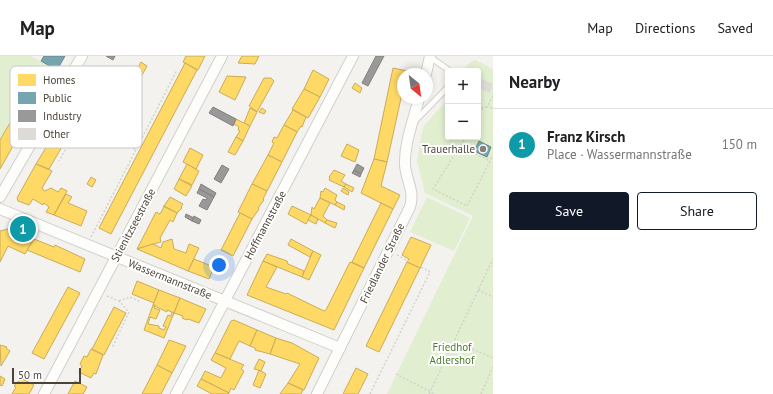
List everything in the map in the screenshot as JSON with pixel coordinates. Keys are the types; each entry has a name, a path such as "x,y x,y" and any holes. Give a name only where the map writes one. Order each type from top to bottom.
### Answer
{"street":[{"path":"76,66 82,56"},
{"name":"Stienitzseestraße","path":"44,394 222,56"},
{"name":"Hoffmannstraße","path":"176,394 353,56"},
{"path":"427,68 430,56"},
{"name":"Friedlander Straße","path":"317,394 412,200 412,191 405,164 417,104"},
{"path":"0,197 28,148"},
{"name":"Wassermannstraße","path":"0,209 340,348"}],"lane":[{"path":"430,56 446,68"},
{"path":"412,125 445,90"}],"path":[{"path":"142,138 177,70"},
{"path":"487,107 493,96"},
{"path":"481,112 483,108 493,108"},
{"path":"464,140 433,189 467,206 493,155"},
{"path":"461,147 490,161"},
{"path":"59,161 66,148"},
{"path":"91,237 136,150 133,148"},
{"path":"395,254 408,261"},
{"path":"429,394 493,258"},
{"path":"370,394 430,272 421,267"},
{"path":"478,290 493,297"},
{"path":"105,295 119,302 129,312 112,348"},
{"path":"119,302 130,297 141,302"},
{"path":"454,341 493,358"},
{"path":"481,394 493,367"},
{"path":"396,374 435,394"}],"green space":[{"path":"0,56 31,56 50,66 10,66 10,123 0,140"},
{"name":"Friedhof Adlershof","path":"475,60 493,69 493,394 387,394 473,216 425,193 417,161 423,127 445,102 445,140 481,140 481,68 465,68 469,63"},
{"path":"427,197 470,218 454,251 410,232"}],"building: Homes":[{"path":"186,56 205,56 198,70 183,62"},
{"path":"242,56 259,56 255,64 238,63"},
{"path":"141,62 147,66 142,75 142,66 139,66"},
{"path":"185,63 197,70 111,234 99,228"},
{"path":"393,68 397,69 397,104 400,104 387,162 374,159"},
{"path":"313,70 329,79 320,97 304,89"},
{"path":"227,76 246,77 235,100 219,92"},
{"path":"264,78 271,78 274,81 257,112 249,106"},
{"path":"355,83 362,88 360,93 352,88"},
{"path":"304,89 320,97 308,118 292,109"},
{"path":"250,108 257,112 250,126 244,123"},
{"path":"262,108 266,111 264,114 259,112"},
{"path":"293,110 306,117 302,127 301,126 297,132 284,125"},
{"path":"236,119 250,126 243,141 236,137 240,131 238,130 239,127 234,124"},
{"path":"10,123 10,148 12,148 0,169 0,140"},
{"path":"284,125 297,132 282,162 268,155 274,143 272,142 274,137 277,138"},
{"path":"236,137 243,141 235,155 228,152"},
{"path":"347,144 359,150 355,162 341,156"},
{"path":"46,148 61,148 49,169 36,164"},
{"path":"190,148 203,155 196,169 183,162"},
{"path":"268,155 282,162 267,191 252,184"},
{"path":"374,159 387,162 381,186 400,195 393,209 361,193"},
{"path":"36,164 52,171 42,188 43,190 45,191 51,188 58,192 61,188 67,191 54,215 46,212 49,207 44,203 43,205 33,199 29,205 18,201 17,198"},
{"path":"187,164 199,171 192,185 179,179"},
{"path":"334,170 345,175 341,181 346,184 344,187 329,180 329,177"},
{"path":"91,177 96,180 92,187 87,184"},
{"path":"179,179 192,186 186,196 174,189"},
{"path":"252,184 267,191 263,199 264,200 252,219 238,212"},
{"path":"346,184 354,188 352,192 344,187"},
{"path":"325,188 337,195 335,200 337,202 335,205 320,198 321,191 323,192"},
{"path":"343,188 349,192 348,195 341,191"},
{"path":"66,194 72,197 68,203 87,211 81,226 54,215"},
{"path":"170,197 183,204 181,207 182,208 177,213 164,206"},
{"path":"320,198 330,203 323,216 327,220 325,223 311,215 312,207 314,209"},
{"path":"337,202 345,206 344,210 335,205"},
{"path":"381,203 393,209 364,268 352,262"},
{"path":"163,206 177,213 173,222 170,220 160,238 161,242 137,249 156,212 160,214 164,207"},
{"path":"292,206 311,215 306,224 288,214"},
{"path":"240,213 252,219 233,256 221,250"},
{"path":"311,215 318,219 316,224 308,220"},
{"path":"327,220 337,223 335,228 325,223"},
{"path":"8,229 34,239 25,254 8,246 0,262 0,231"},
{"path":"411,237 431,245 420,268 407,262 409,259 402,255"},
{"path":"34,239 54,247 55,245 85,259 80,272 27,250"},
{"path":"172,239 174,249 186,253 189,244 199,248 188,271 137,249 153,244 161,248 163,242"},
{"path":"291,239 313,251 310,257 288,245"},
{"path":"313,251 321,255 309,280 302,277"},
{"path":"267,254 287,261 288,264 304,271 302,277 263,261"},
{"path":"194,259 214,267 209,279 188,271"},
{"path":"263,261 277,267 266,287 286,294 287,293 324,311 326,310 350,262 364,268 334,330 247,295"},
{"path":"407,262 420,268 379,352 366,346"},
{"path":"137,281 159,290 154,303 132,294"},
{"path":"68,287 80,293 44,359 32,353"},
{"path":"159,290 180,298 174,313 167,310 167,312 153,305"},
{"path":"180,298 206,309 199,323 182,318 183,316 174,313"},
{"path":"153,305 155,305 154,308 160,310 156,319 150,317 148,324 159,326 159,328 164,330 166,327 163,326 168,315 171,316 172,312 174,313 164,338 144,330"},
{"path":"114,307 126,313 104,355 92,349"},
{"path":"234,320 257,330 250,346 239,341 230,359 215,353 231,321"},
{"path":"257,330 276,338 270,354 255,350 255,348 250,346"},
{"path":"276,338 292,343 319,358 304,390 288,383 300,364 270,354"},
{"path":"169,340 186,346 172,373 157,365"},
{"path":"0,345 7,347 6,348 10,351 1,366"},
{"path":"91,349 103,355 96,374 94,373 91,378 79,372 82,366 80,364 84,356 87,357"},
{"path":"215,353 244,365 241,369 244,371 234,390 231,388 229,393 201,379 205,371 221,378 226,368 211,360"},
{"path":"259,359 265,362 261,371 254,369"},
{"path":"157,365 172,373 161,394 142,394"},
{"path":"356,368 368,374 358,394 343,394"},
{"path":"259,370 266,374 260,388 253,385"},
{"path":"0,376 5,379 2,386 0,385"},
{"path":"21,378 34,385 29,394 12,394 16,387 14,386"},
{"path":"201,379 229,393 212,394 197,386"},
{"path":"75,381 87,387 83,394 68,394"},
{"path":"288,383 303,390 301,394 280,394"}],"building: Public":[{"path":"44,56 65,56 59,66 50,66 41,61"},
{"name":"Trauerhalle","path":"479,141 491,147 487,157 474,151"}],"building: Industry":[{"path":"106,56 115,56 113,60"},
{"path":"376,56 384,56 368,86 362,83"},
{"path":"213,107 236,119 233,126 209,113"},
{"path":"357,164 364,168 361,174 354,170"},
{"path":"222,165 229,169 221,183 214,179"},
{"path":"354,170 361,174 360,177 352,173"},
{"path":"201,184 216,193 214,197 199,189"},
{"path":"199,189 214,197 207,210 199,206 203,199 206,200 207,198 197,193"},
{"path":"186,214 194,218 192,221 185,217"},
{"path":"194,216 201,220 199,224 192,221"}],"building: Other":[{"path":"481,79 492,84 489,92 481,88"}],"place":[{"name":"Trauerhalle","path":"483,149"},
{"name":"Franz Kirsch","path":"23,229"}]}
